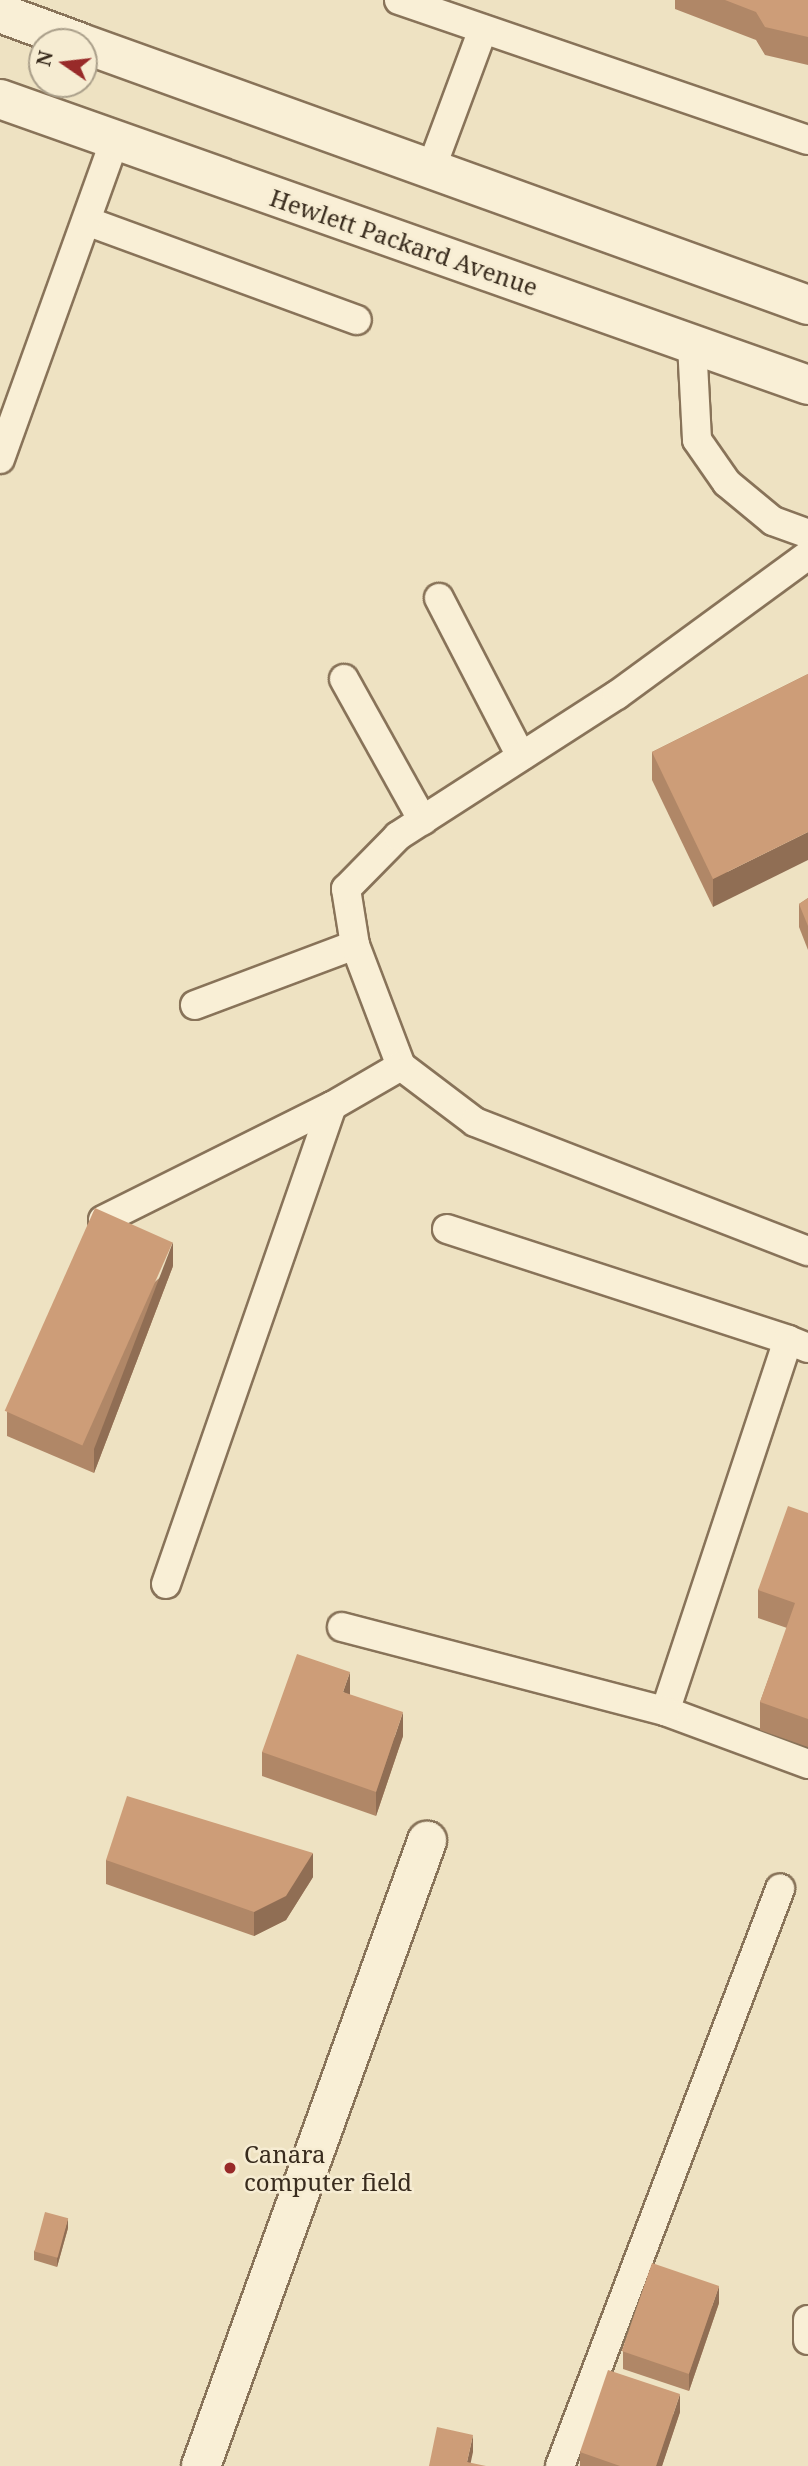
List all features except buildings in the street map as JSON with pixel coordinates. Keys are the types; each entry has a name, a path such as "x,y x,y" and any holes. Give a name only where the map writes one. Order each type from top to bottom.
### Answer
{"street":[{"path":"0,13 41,28"},
{"path":"98,49 808,305"},
{"name":"Hewlett Packard Avenue","path":"2,108 115,140 808,385"},
{"path":"201,2466 428,1841"}],"lane":[{"path":"399,0 808,140"},
{"path":"431,169 483,29"},
{"path":"0,459 89,222 115,140"},
{"path":"89,222 357,320"},
{"path":"692,344 697,440 727,483 773,521 808,534"},
{"path":"808,555 617,695 398,836 346,889 355,945 401,1066 475,1122 808,1251"},
{"path":"439,598 521,755"},
{"path":"344,679 423,821"},
{"path":"195,1005 355,945"},
{"path":"103,1220 332,1106 401,1066"},
{"path":"166,1584 332,1106"},
{"path":"447,1229 798,1344 665,1711"},
{"path":"342,1627 665,1711 808,1764"},
{"path":"560,2466 780,1889"},
{"path":"808,2320 808,2340"}],"place":[{"name":"Canara computer field","path":"230,2168"}]}
